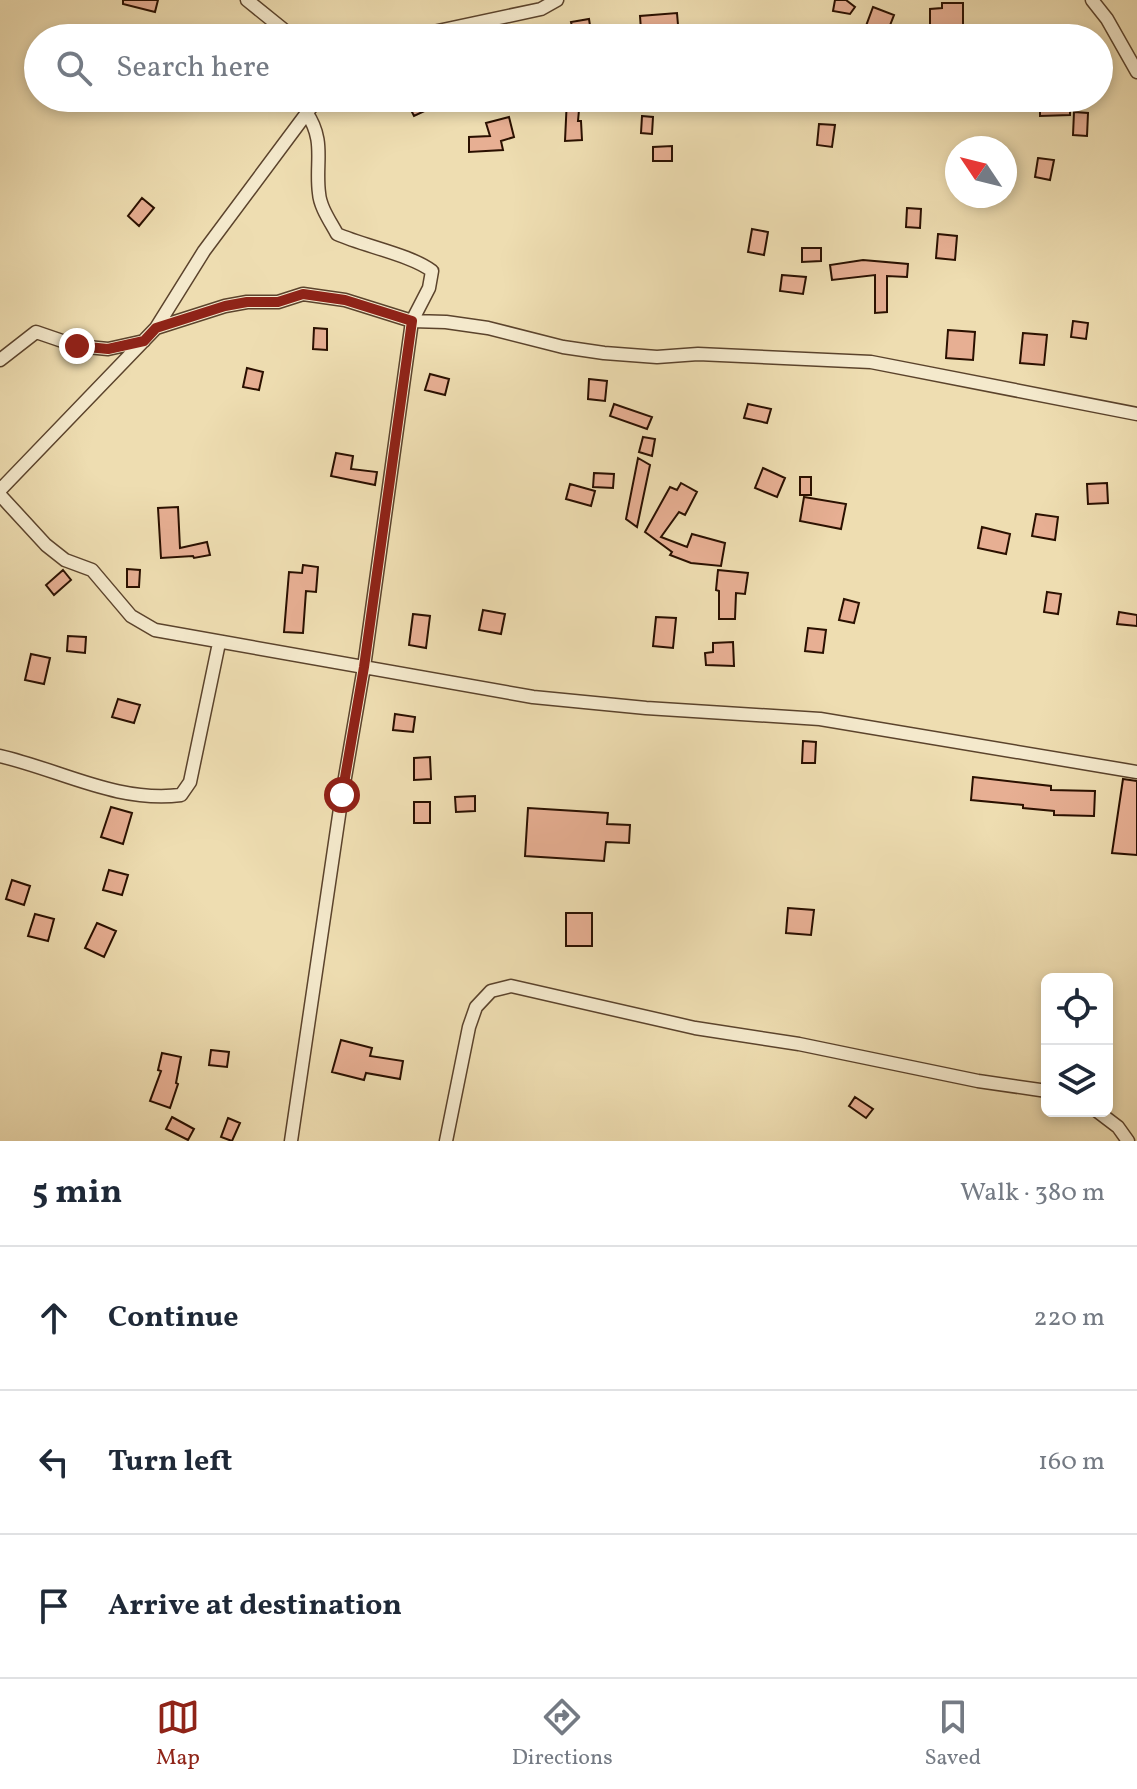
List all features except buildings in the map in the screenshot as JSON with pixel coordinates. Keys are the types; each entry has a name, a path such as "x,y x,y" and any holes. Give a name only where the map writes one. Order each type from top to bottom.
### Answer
{"street":[{"path":"247,0 277,24"},
{"path":"471,24 541,9 557,0"},
{"path":"1092,0 1110,24"},
{"path":"1113,30 1137,72"},
{"path":"291,1141 364,667 412,321 429,288 432,271 419,261 337,234 319,197 320,160 315,125 306,112 204,251 156,328 0,492 46,545 65,560 92,570 131,616 155,630 219,643 364,667 533,697 820,719 1137,772"},
{"path":"156,328 225,306 278,302 303,294 345,300 412,321 488,328 563,347 604,353 871,362 1137,414"},
{"path":"0,360 36,332 77,346 108,349 144,341"},
{"path":"0,756 107,790 165,797 181,795 190,782 219,643"},
{"path":"446,1141 469,1027 476,1007 491,991 511,986 695,1028 799,1044 978,1081 1041,1090"},
{"path":"1105,1117 1118,1127 1128,1141"}],"route":[{"path":"77,346 108,349 144,341 156,328 186,321 225,306 278,302 303,294 345,300 412,321 364,667 342,795"}]}
